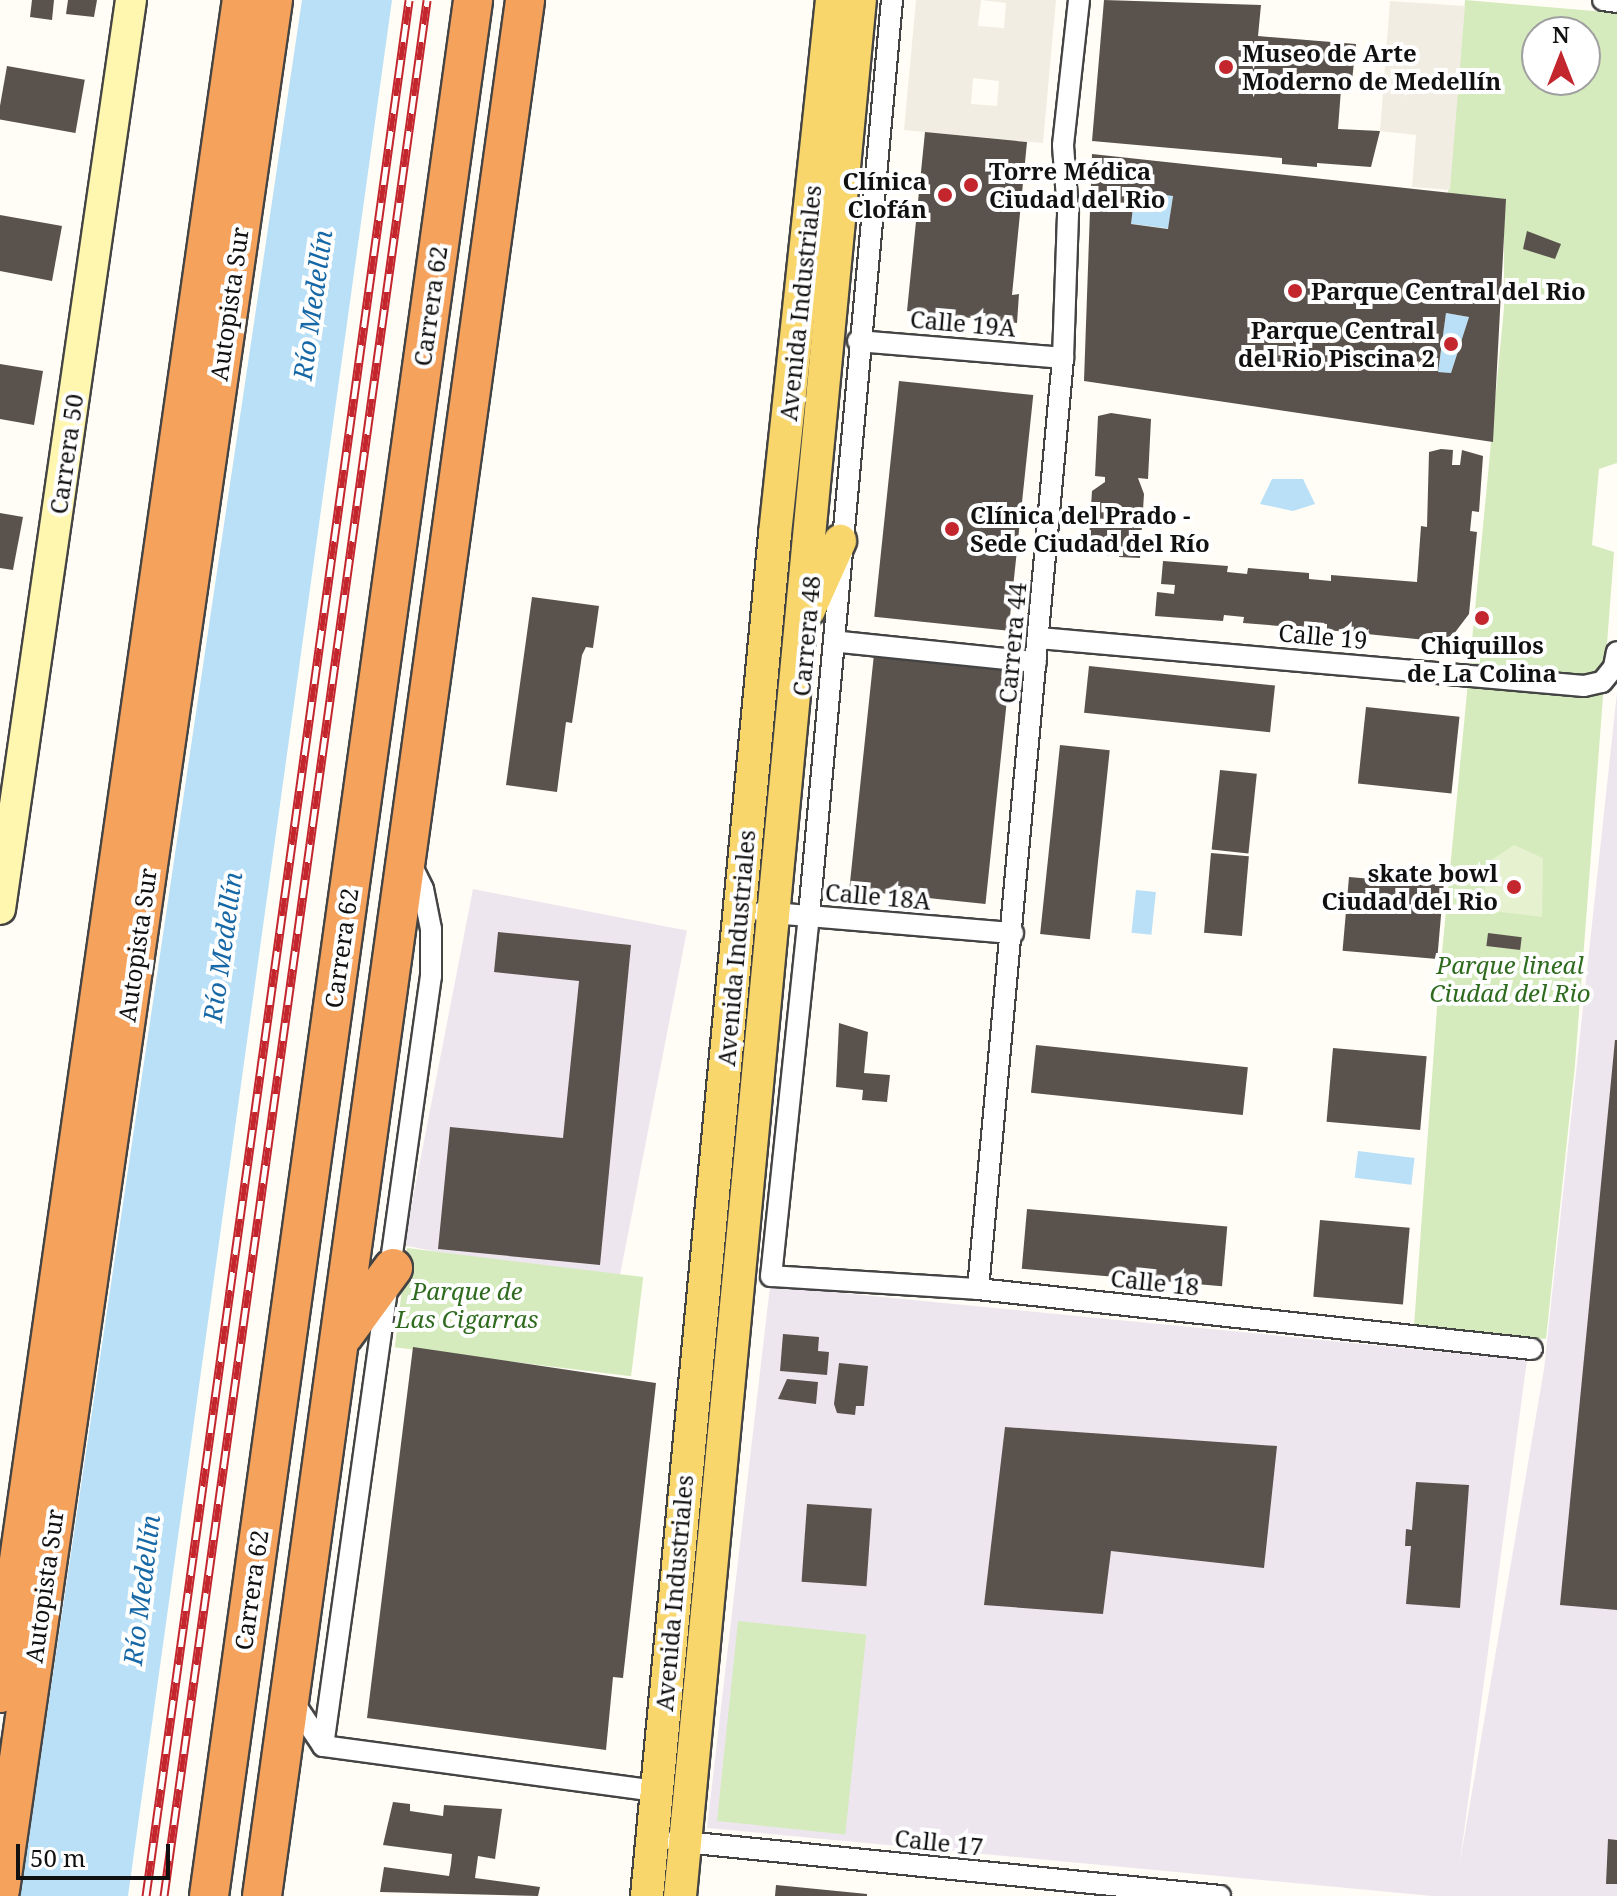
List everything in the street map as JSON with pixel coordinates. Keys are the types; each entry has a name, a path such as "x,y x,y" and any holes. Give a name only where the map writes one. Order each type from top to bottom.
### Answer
{"highway":[{"name":"Autopista Sur","path":"0,1693 242,0"},
{"name":"Autopista Sur","path":"0,1890 273,0"},
{"name":"Carrera 62","path":"209,1896 473,0"},
{"path":"417,396 525,1"},
{"path":"262,1896 525,1"},
{"path":"340,1340 393,1268"}],"main road":[{"name":"Avenida Industriales","path":"647,1896 740,909 832,0"},
{"name":"Avenida Industriales","path":"680,1896 860,0"},
{"path":"798,635 840,541"}],"street":[{"name":"Carrera 50","path":"0,909 131,0"},
{"name":"Carrera 48","path":"771,1276 809,915 858,341 892,0"},
{"name":"Carrera 44","path":"978,1289 1013,933 1063,358 1068,212 1063,145 1079,0"},
{"path":"1603,0 1617,2"},
{"name":"Calle 19A","path":"858,341 1063,358"},
{"name":"Calle 19","path":"1039,638 1584,686 1602,682 1614,667 1617,652"},
{"path":"841,642 1036,662"},
{"path":"323,1746 393,1268 433,952 423,889 407,855"},
{"name":"Calle 18A","path":"740,909 1013,933"},
{"name":"Calle 18","path":"771,1276 978,1289 1532,1349"},
{"path":"290,1696 323,1746 657,1791"},
{"name":"Calle 17","path":"652,1839 1220,1896"}],"shaded area":[{"path":"916,0 981,0 1056,0 1043,143 904,130","holes":["981,0 1006,3 1004,28 978,26","973,78 999,81 997,106 971,104"]},
{"path":"1390,1 1465,6 1450,190 1412,187 1416,135 1380,131"},
{"path":"1617,692 1617,1896 1432,1896 707,1828 770,1286 1527,1360 1460,1862 1544,1369"},
{"path":"473,889 687,931 618,1287 404,1245"}],"green space":[{"name":"Parque lineal Ciudad del Rio","path":"1465,0 1617,13 1617,463 1599,469 1592,545 1614,552 1575,1065 1546,1339 1414,1326 1438,994 1504,308 1504,236 1448,194"},
{"name":"skate bowl Ciudad del Rio","path":"1514,845 1543,858 1542,917 1483,910 1487,863"},
{"name":"Parque de Las Cigarras","path":"407,1248 643,1277 631,1376 395,1347"},
{"path":"738,1621 866,1634 845,1834 717,1821"}],"water":[{"name":"Río Medellín","path":"302,0 392,0 128,1896 20,1896"},
{"path":"1135,191 1173,196 1169,228 1131,224"},
{"name":"Parque Central del Rio Piscina 2","path":"1446,313 1469,317 1451,373 1438,372"},
{"path":"1272,479 1303,479 1315,504 1293,511 1260,504"},
{"path":"1136,890 1156,892 1151,935 1132,933"},
{"path":"1358,1151 1415,1158 1411,1185 1355,1178"}],"building":[{"path":"32,0 54,0 52,20 30,17"},
{"path":"68,0 97,0 94,17 66,14"},
{"name":"Museo de Arte Moderno de Medellín","path":"1104,0 1261,5 1258,36 1356,44 1351,90 1341,89 1338,129 1380,131 1371,167 1282,164 1282,158 1092,141"},
{"path":"7,66 85,80 75,133 0,120"},
{"name":"Torre Médica Ciudad del Rio","path":"925,132 1027,142 1012,295 1019,294 1017,323 907,311"},
{"name":"Parque Central del Rio","path":"1092,154 1506,199 1493,442 1084,381","holes":["1135,191 1173,196 1168,229 1131,224","1446,313 1469,317 1451,373 1438,372"]},
{"path":"0,215 62,226 52,281 0,271"},
{"path":"1527,231 1561,244 1555,259 1523,249"},
{"path":"0,364 43,371 34,425 0,419"},
{"name":"Clínica del Prado - Sede Ciudad del Río","path":"899,381 1033,395 1008,631 874,617"},
{"path":"1111,413 1151,419 1148,479 1138,478 1144,494 1140,558 1119,557 1120,541 1109,540 1109,556 1088,555 1092,491 1105,482 1105,477 1095,476 1098,416"},
{"path":"1453,450 1452,465 1460,465 1462,450 1483,456 1479,512 1472,511 1470,531 1477,532 1469,614 1453,635 1436,641 1327,630 1327,624 1305,622 1305,628 1243,623 1244,617 1224,615 1223,621 1155,616 1157,592 1174,594 1175,585 1161,584 1163,561 1228,566 1227,572 1247,574 1248,568 1309,573 1309,579 1331,581 1331,575 1417,582 1421,526 1427,527 1429,452"},
{"path":"0,513 23,517 13,570 0,568"},
{"path":"532,597 599,606 593,648 586,647 582,655 572,723 566,722 557,792 506,785"},
{"path":"874,654 1010,668 985,904 849,890"},
{"path":"1089,666 1275,686 1270,732 1084,713"},
{"path":"1366,707 1459,717 1451,793 1358,784"},
{"path":"1060,745 1110,750 1090,939 1040,934"},
{"path":"1220,770 1257,774 1248,853 1212,850"},
{"path":"1211,853 1249,856 1242,936 1204,933"},
{"path":"1349,877 1444,885 1437,959 1343,951"},
{"path":"498,932 631,945 600,1265 438,1249 450,1127 563,1138 579,981 494,972"},
{"path":"1488,933 1522,937 1520,950 1486,946"},
{"path":"839,1023 868,1032 864,1073 890,1075 887,1102 862,1100 863,1090 836,1087"},
{"path":"1617,1040 1617,1610 1560,1605"},
{"path":"1036,1045 1248,1067 1243,1115 1031,1093"},
{"path":"1333,1048 1427,1056 1420,1130 1327,1122"},
{"path":"1027,1209 1227,1227 1222,1286 1022,1269"},
{"path":"1320,1220 1410,1228 1403,1305 1313,1297"},
{"path":"783,1334 819,1337 818,1351 829,1352 827,1375 780,1371"},
{"path":"413,1347 656,1383 623,1678 613,1677 606,1750 367,1718"},
{"path":"839,1363 868,1366 864,1406 856,1406 855,1415 837,1413 834,1404"},
{"path":"787,1379 818,1382 816,1404 778,1399"},
{"path":"1005,1427 1277,1446 1264,1568 1111,1551 1103,1614 984,1605"},
{"path":"1416,1482 1469,1485 1460,1608 1406,1604 1411,1546 1405,1546 1406,1529 1412,1530"},
{"path":"807,1504 872,1509 866,1586 802,1582"},
{"path":"393,1802 410,1804 410,1811 443,1816 444,1805 502,1809 495,1859 478,1856 475,1878 540,1887 538,1896 380,1892 384,1867 449,1876 451,1864 452,1854 383,1845"},
{"path":"1608,1839 1617,1840 1617,1884 1606,1884"},
{"path":"776,1885 867,1894 867,1896 775,1896"}],"railway":[{"path":"146,1896 409,0"},
{"path":"164,1896 427,0"}],"place":[{"name":"Museo de Arte Moderno de Medellín","path":"1226,67"},
{"name":"Torre Médica Ciudad del Rio","path":"971,185"},
{"name":"Clínica Clofán","path":"945,195"},
{"name":"Parque Central del Rio","path":"1295,291"},
{"name":"Parque Central del Rio Piscina 2","path":"1451,344"},
{"name":"Clínica del Prado - Sede Ciudad del Río","path":"952,529"},
{"name":"Chiquillos de La Colina","path":"1482,618"},
{"name":"skate bowl Ciudad del Rio","path":"1514,887"}]}
